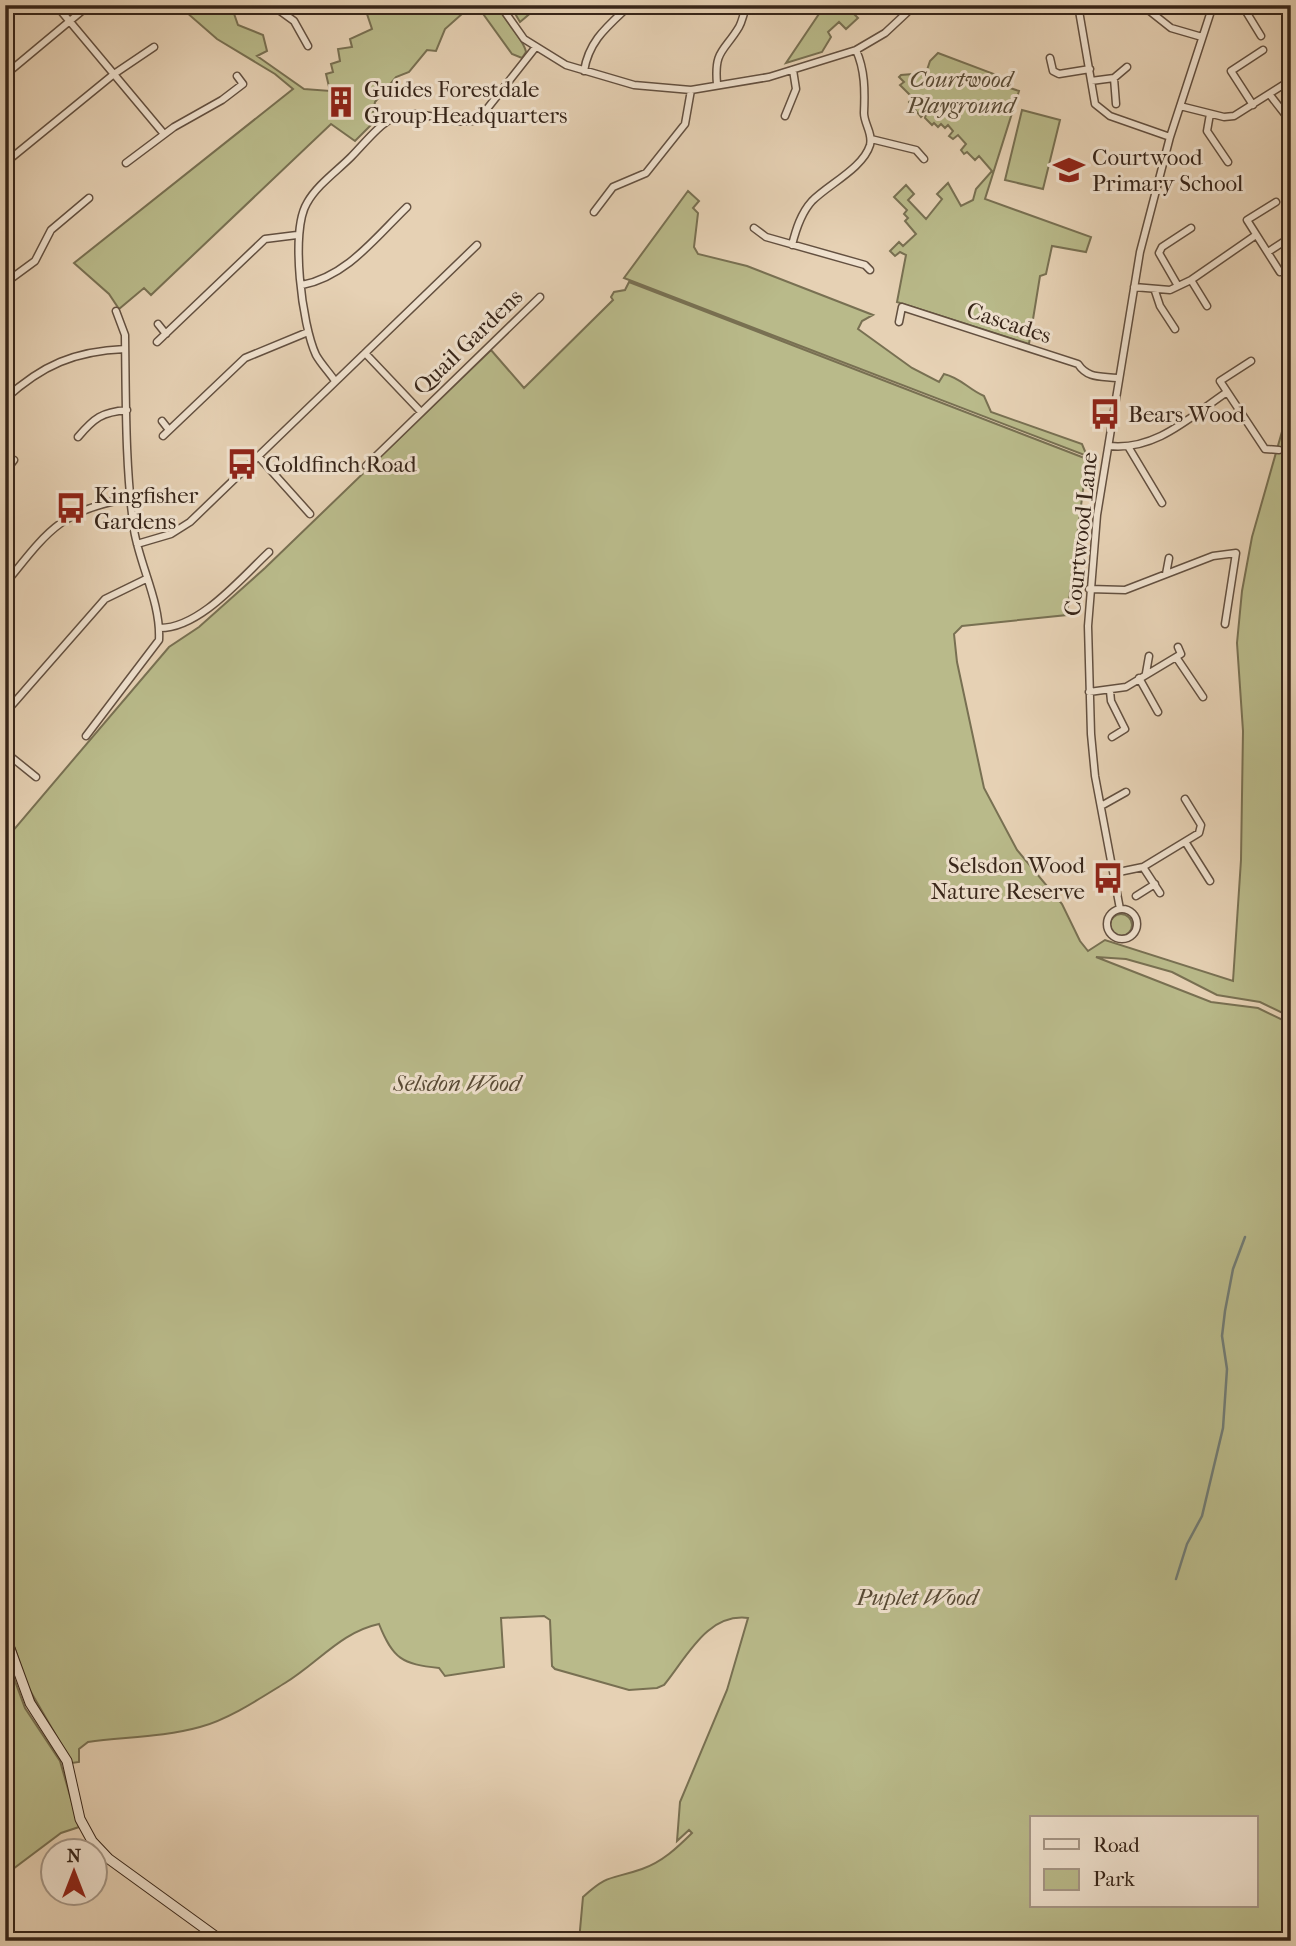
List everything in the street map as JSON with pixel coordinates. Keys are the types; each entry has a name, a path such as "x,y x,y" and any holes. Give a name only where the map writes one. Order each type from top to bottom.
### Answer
{"street":[{"path":"56,5 164,134"},
{"path":"5,75 89,5"},
{"path":"272,5 293,21 309,46"},
{"path":"584,71 589,49 595,39 630,5"},
{"path":"718,84 716,60 722,47 737,29 748,5"},
{"path":"503,6 514,28 535,48 584,71 634,85 691,90 769,77 856,50 885,33 915,5"},
{"path":"1078,5 1095,104 1110,116 1170,137"},
{"path":"1142,5 1171,28 1202,37"},
{"name":"Courtwood Lane","path":"1120,909 1095,776 1089,692 1089,589 1117,378 1134,286 1170,137 1213,5"},
{"path":"1242,5 1261,36"},
{"path":"1285,5 1290,13"},
{"path":"5,163 114,74 153,47"},
{"path":"335,381 317,357 308,332 297,235 306,204 390,120 403,115 469,123 479,119 535,48"},
{"path":"792,245 798,222 810,203 856,164 870,146 864,118 862,62 856,50"},
{"path":"1253,105 1231,71 1263,50"},
{"path":"1050,58 1053,71 1059,74 1090,69"},
{"path":"1091,81 1114,78 1127,67"},
{"path":"785,116 796,89 793,70"},
{"path":"125,163 164,134 222,100 243,83 237,76"},
{"path":"1114,78 1116,104"},
{"path":"1180,106 1209,114 1234,116 1291,80"},
{"path":"594,212 613,187 637,179 651,166 685,124 691,90"},
{"path":"1270,95 1291,122"},
{"path":"1209,114 1207,131 1228,162"},
{"path":"870,139 916,150 924,159"},
{"path":"5,283 35,261 51,230 89,198"},
{"path":"1276,202 1247,220 1280,272"},
{"path":"302,285 325,280 339,272 407,207"},
{"path":"754,228 766,237 865,265 870,270"},
{"path":"1178,286 1159,253 1162,247 1191,228"},
{"path":"157,342 265,239 297,235"},
{"path":"1134,286 1155,291 1178,286 1256,235"},
{"path":"1268,252 1291,237"},
{"path":"137,544 171,534 190,522 477,245"},
{"path":"1191,279 1207,306"},
{"path":"1155,291 1160,306 1175,329"},
{"name":"Quail Gardens","path":"366,466 540,297"},
{"name":"Cascades","path":"899,322 902,307 1078,364 1083,373 1094,377 1117,378"},
{"path":"86,736 153,651 160,628 137,544 130,499 125,349 122,323 116,311"},
{"path":"113,326 122,323"},
{"path":"158,324 166,334"},
{"path":"163,436 245,358 308,332"},
{"path":"5,398 52,363 93,350 125,349"},
{"name":"Quail Gardens","path":"365,353 421,412"},
{"path":"1251,361 1220,381 1265,449 1279,450"},
{"path":"1109,446 1129,448 1164,436 1227,392"},
{"path":"78,437 81,428 94,418 107,412 127,410"},
{"path":"162,421 169,430"},
{"path":"1129,448 1163,503"},
{"path":"258,456 310,514"},
{"path":"5,472 14,460"},
{"path":"5,584 44,536 69,515 94,505 130,499"},
{"path":"160,628 184,625 200,615 269,552"},
{"path":"1089,589 1125,590 1226,552 1236,553 1225,624"},
{"path":"1166,574 1169,558"},
{"path":"5,713 105,599 146,579"},
{"path":"1089,692 1110,691 1139,678 1181,654 1178,647"},
{"path":"1146,673 1149,656"},
{"path":"1176,657 1203,697"},
{"path":"1139,678 1158,712"},
{"path":"1110,691 1111,701 1125,729 1112,737"},
{"path":"5,752 36,777"},
{"path":"1101,806 1126,792"},
{"path":"1114,873 1143,867 1199,834 1201,825 1185,799"},
{"path":"1186,843 1210,881"},
{"path":"1143,867 1160,893"},
{"path":"1136,896 1155,884"},
{"name":"Courtwood Lane","path":"1120,909 1128,910 1136,918 1136,930 1128,938 1116,938 1108,930 1108,918 1120,909"},
{"path":"5,1636 30,1703 67,1761 80,1819 92,1841 109,1859 222,1941"}],"green space":[{"path":"178,5 232,8 238,25 263,35 267,51 257,56 304,89 330,91 326,74 333,72 331,64 340,61 338,49 352,47 350,39 372,29 364,5 472,5 445,29 436,51 427,50 409,72 396,77 375,102 371,125 355,141 331,124 151,295 144,288 119,309 109,294 74,263 293,89 275,74 217,39"},
{"path":"497,5 524,47 526,52 522,58 512,54 481,11"},
{"path":"510,5 539,5 539,6 520,22"},
{"path":"825,5 859,5 852,12 858,18 846,29 839,22 828,32 831,37 822,52 786,63"},
{"name":"Courtwood Playground","path":"938,53 994,74 992,82 1019,91 985,199 1091,237 1086,252 1052,246 1046,274 1040,276 1029,344 897,302 906,255 900,252 895,256 890,251 899,242 903,246 916,234 905,221 908,218 904,214 907,210 894,197 906,185 914,194 908,200 926,219 942,199 937,194 948,183 961,206 973,200 976,189 992,171 979,156 975,160 967,152 964,154 961,150 966,144 958,135 953,139 949,136 953,131 948,125 945,128 941,124 938,127 934,123 932,125 925,118 927,111 921,117 909,102 913,98 900,85 904,82 899,77 901,75 926,73 930,61"},
{"path":"1022,110 1060,120 1043,189 1005,180"},
{"path":"688,191 699,201 693,208 698,213 694,247 698,254 747,266 873,315 862,321 858,329 912,368 939,382 944,374 955,378 984,396 991,412 1082,444 1087,456 624,278"},
{"name":"Selsdon Wood","path":"629,282 1087,459 1067,615 962,626 954,634 957,662 984,788 1017,850 1062,904 1080,941 1088,951 1105,940 1233,981 1241,860 1243,731 1237,643 1242,591 1252,537 1291,400 1291,1017 1260,1002 1217,995 1172,972 1126,959 1096,957 1211,1002 1258,1008 1291,1024 1291,1941 579,1941 583,1897 605,1880 656,1863 692,1833 689,1830 677,1841 680,1802 727,1690 748,1618 721,1622 709,1630 664,1685 629,1690 555,1669 552,1666 550,1620 544,1616 501,1618 504,1667 445,1676 439,1668 407,1662 400,1658 389,1645 379,1624 341,1641 285,1683 222,1719 173,1733 88,1742 79,1749 79,1762 72,1763 28,1687 5,1620 5,840 169,647 199,627 265,568 491,350 524,388 613,300 611,297 614,292 625,290"},
{"path":"1121,914 1129,917 1132,925 1129,933 1121,936 1113,933 1110,925 1113,917"},
{"path":"5,1654 25,1708 60,1761 79,1827 54,1838 38,1838 38,1850 5,1875"}],"waterway":[{"path":"1176,1579 1187,1544 1202,1516 1223,1428 1227,1369 1222,1336 1233,1269 1245,1237"}],"place":[{"name":"Guides Forestdale Group Headquarters","path":"341,102"},
{"name":"Courtwood Primary School","path":"1069,170"},
{"name":"Bears Wood","path":"1105,414"},
{"name":"Goldfinch Road","path":"242,464"},
{"name":"Kingfisher Gardens","path":"71,508"},
{"name":"Selsdon Wood Nature Reserve","path":"1108,878"}],"park label":[{"name":"Puplet Wood","path":"917,1597"}]}
